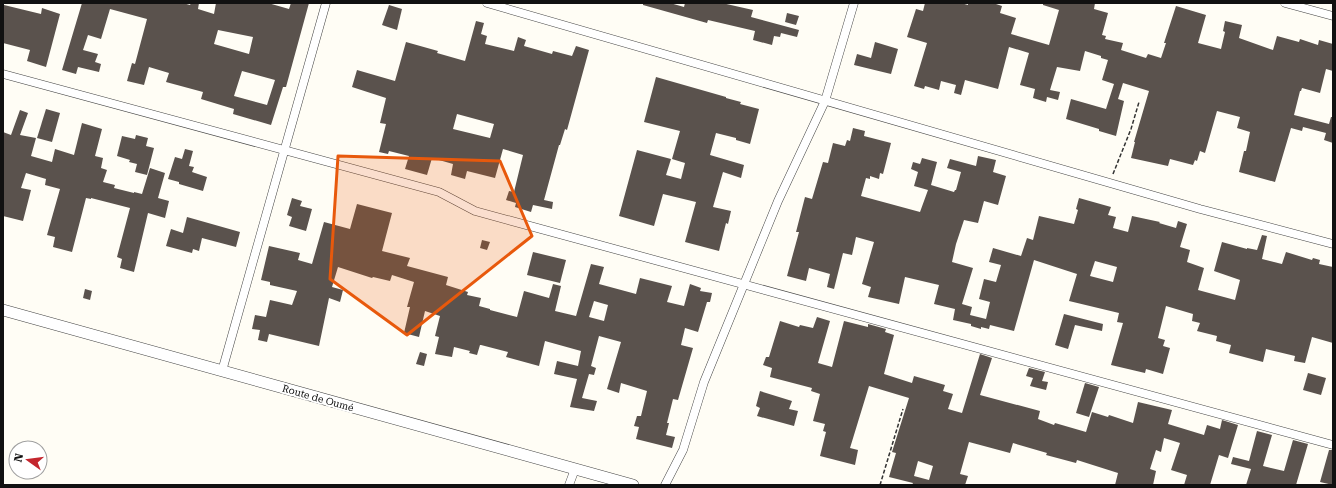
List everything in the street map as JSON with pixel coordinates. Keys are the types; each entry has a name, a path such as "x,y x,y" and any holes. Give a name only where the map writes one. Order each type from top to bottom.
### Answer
{"street":[{"path":"222,371 326,3"},
{"path":"487,3 1200,209 1333,244"},
{"path":"665,485 683,450 704,382 743,284 778,201 825,101 854,3"},
{"path":"1285,3 1333,16"},
{"path":"3,74 439,192 475,211 1333,444"},
{"name":"Route de Oumé","path":"3,310 633,485"},
{"path":"569,485 574,469"}],"path":[{"path":"1109,183 1126,144 1139,102"},
{"path":"880,485 903,409"}],"highlighted area":[{"path":"338,156 500,161 532,236 407,335 330,279"}],"building":[{"path":"82,3 183,3 190,5 191,3 199,3 198,9 214,14 216,3 268,3 289,9 291,3 309,3 286,87 283,87 271,125 233,114 234,109 201,99 203,92 166,82 169,73 149,67 144,85 127,81 132,63 135,64 147,19 110,9 101,39 88,35 83,50 98,54 95,62 101,64 99,72 78,67 76,74 62,70","holes":["218,30 253,37 249,54 214,44","242,71 275,80 267,105 234,96"]},
{"path":"643,3 670,3 684,7 685,3 722,3 753,10 751,17 799,30 797,37 781,33 780,37 774,36 772,45 753,40 755,31 708,20 707,23 643,5"},
{"path":"925,3 961,3 968,5 968,3 993,3 1002,6 1000,13 1016,18 1011,34 1049,45 1059,10 1043,5 1043,3 1095,3 1094,9 1108,13 1102,35 1106,36 1105,39 1123,43 1121,50 1146,58 1148,54 1161,58 1166,43 1164,43 1176,6 1206,15 1198,43 1221,49 1225,32 1223,31 1225,21 1242,25 1239,38 1273,50 1277,36 1299,42 1300,39 1318,45 1319,40 1333,44 1333,71 1326,69 1320,93 1302,88 1294,115 1329,124 1331,117 1333,117 1333,143 1324,140 1326,133 1303,127 1302,131 1291,128 1275,182 1239,172 1250,132 1237,128 1240,117 1217,111 1205,153 1200,151 1197,161 1195,160 1193,165 1170,159 1168,166 1131,158 1134,142 1149,91 1123,83 1118,99 1124,101 1116,136 1066,119 1071,99 1106,109 1114,84 1102,80 1108,60 1085,51 1080,71 1057,67 1050,90 1060,92 1058,100 1047,97 1046,102 1033,98 1035,89 1020,85 1029,53 1009,47 998,89 965,80 961,95 954,93 956,85 941,81 939,90 925,86 924,89 914,86 927,43 907,37 916,9 923,11"},
{"path":"4,5 41,14 42,8 60,14 46,67 27,61 30,50 3,43"},
{"path":"389,5 402,9 397,30 382,25"},
{"path":"787,13 799,16 796,25 785,22"},
{"path":"476,21 484,23 481,34 487,36 485,44 514,51 518,37 526,40 524,46 552,54 553,51 572,56 576,46 589,50 567,130 565,129 559,145 544,200 553,202 552,209 533,205 531,212 515,207 516,203 506,200 509,191 514,192 523,155 503,149 495,178 467,171 465,179 451,175 453,164 432,158 427,175 405,169 409,156 389,151 388,154 379,152 386,124 380,123 386,98 352,87 357,70 395,81 406,42 438,51 437,53 465,61","holes":["457,114 494,124 490,138 453,129"]},
{"path":"875,42 898,49 891,74 854,65 857,54 871,58"},
{"path":"656,77 726,97 741,102 740,104 759,109 750,144 736,140 736,138 716,133 710,155 744,165 741,178 723,172 713,207 731,211 728,224 726,223 719,251 685,242 696,202 663,194 654,226 619,216 637,150 671,159 666,175 681,179 685,163 672,159 680,131 644,122"},
{"path":"46,109 60,113 52,142 37,138"},
{"path":"20,110 28,113 20,135 36,138 31,156 52,162 55,149 74,155 82,123 102,129 95,156 103,158 101,168 107,170 103,182 115,185 114,188 142,194 150,168 165,173 158,198 169,201 165,218 148,213 134,272 120,268 122,259 117,257 130,208 86,198 72,252 53,247 55,237 47,235 60,189 45,185 46,179 26,173 21,188 31,190 23,221 3,216 3,132 11,135"},
{"path":"853,128 865,131 864,136 891,143 883,174 880,173 879,179 870,176 870,179 866,178 861,196 920,212 928,190 914,186 918,172 911,169 913,162 920,164 922,158 937,162 931,185 954,192 956,190 961,172 947,168 950,159 976,166 978,156 996,160 993,172 1006,176 998,205 984,201 978,223 964,220 952,262 973,268 962,304 972,307 970,315 986,319 990,302 979,299 984,279 996,282 1001,265 989,262 993,248 1021,256 1027,238 1033,240 1039,216 1074,224 1078,210 1076,209 1079,198 1111,207 1108,215 1116,217 1113,228 1128,232 1132,216 1160,222 1159,223 1176,228 1178,221 1187,224 1180,247 1190,250 1187,262 1204,268 1198,290 1235,300 1240,280 1214,271 1222,242 1247,249 1257,250 1262,235 1267,236 1262,259 1282,264 1286,252 1312,260 1313,258 1320,260 1319,264 1333,267 1333,343 1312,337 1305,363 1294,361 1295,356 1266,349 1263,362 1229,353 1231,345 1216,341 1217,336 1197,331 1200,323 1192,321 1193,314 1166,306 1158,338 1165,340 1163,346 1170,348 1163,374 1146,369 1145,373 1111,365 1123,323 1117,322 1119,313 1069,301 1077,274 1034,260 1014,331 990,325 989,329 981,327 981,329 971,326 971,324 953,320 955,309 934,304 939,285 905,277 899,304 868,297 871,287 862,284 874,242 856,237 852,255 843,253 834,289 827,287 830,274 809,268 806,281 787,276 799,232 796,232 805,197 812,199 823,162 828,163 833,143 845,146 847,140 850,141","holes":["1095,261 1117,267 1113,282 1090,276"]},
{"path":"136,135 148,138 146,146 154,148 147,175 135,172 137,164 117,156 122,136 135,139"},
{"path":"185,149 193,151 189,166 194,167 192,172 207,177 203,191 168,179 175,157 182,159"},
{"path":"292,198 302,201 300,206 312,209 306,231 289,226 292,217 287,215"},
{"path":"357,204 392,213 382,251 410,258 407,266 448,277 446,285 468,292 467,295 481,298 479,306 517,317 524,291 549,298 553,284 561,286 555,311 576,316 591,264 604,267 599,284 636,294 640,278 672,286 667,302 684,306 690,284 701,288 700,291 712,293 710,302 707,302 698,332 685,328 681,345 693,348 678,400 673,399 667,423 669,423 666,435 675,437 672,448 636,439 639,427 634,426 637,416 641,416 647,391 621,383 619,393 607,389 621,342 599,336 591,366 596,368 594,375 589,374 582,398 597,401 594,411 570,407 577,379 554,374 557,361 578,366 581,351 545,341 539,366 506,357 508,352 481,345 477,355 469,353 470,351 454,347 452,357 435,354 439,337 435,336 440,316 425,311 419,337 404,333 410,307 407,307 414,282 392,275 390,281 372,278 338,267 332,287 343,290 340,302 329,298 319,346 269,334 267,342 258,340 260,330 252,329 255,315 266,317 270,300 292,305 297,291 270,285 270,282 261,280 269,246 300,253 298,260 312,264 324,222 350,229","holes":["594,301 608,305 604,321 589,317"]},
{"path":"187,217 240,232 236,247 202,238 199,251 193,249 192,253 166,246 171,229 183,233"},
{"path":"482,240 490,242 487,250 480,248"},
{"path":"533,252 566,260 560,283 527,275"},
{"path":"85,289 92,291 90,300 83,298"},
{"path":"1064,314 1103,324 1102,331 1075,325 1068,349 1055,345"},
{"path":"817,317 830,321 818,363 832,367 844,321 868,327 868,324 886,329 885,332 894,335 884,374 912,383 914,376 945,385 943,391 953,394 948,409 962,413 980,354 992,358 980,395 1040,411 1038,419 1054,425 1055,423 1086,432 1092,412 1108,417 1109,415 1133,423 1138,402 1172,410 1168,424 1204,435 1207,425 1220,429 1222,420 1238,425 1228,458 1219,455 1210,485 1184,485 1187,475 1171,470 1180,443 1164,438 1161,452 1156,450 1150,469 1156,471 1153,485 1115,485 1118,473 1077,460 1076,463 1046,455 1047,453 1013,443 1010,453 969,442 960,474 968,476 965,485 912,485 913,483 889,477 896,453 892,452 909,398 869,386 850,448 858,450 855,465 820,456 826,432 823,431 825,424 813,421 820,394 811,391 812,388 770,377 772,368 763,365 766,357 769,357 780,321 799,327 800,325 813,328","holes":["918,461 933,466 929,480 914,476"]},
{"path":"420,352 427,354 424,366 416,364"},
{"path":"1029,368 1045,372 1042,381 1048,382 1046,390 1030,386 1033,378 1026,376"},
{"path":"1308,373 1326,378 1321,395 1303,390"},
{"path":"1085,383 1099,387 1089,417 1076,413"},
{"path":"760,391 792,401 789,409 798,411 794,426 757,416 760,408 756,406"},
{"path":"1257,431 1272,435 1263,466 1284,471 1293,440 1308,444 1296,485 1246,485 1251,469 1231,464 1233,457 1249,461"},
{"path":"1329,450 1333,450 1333,485 1320,482"}]}
